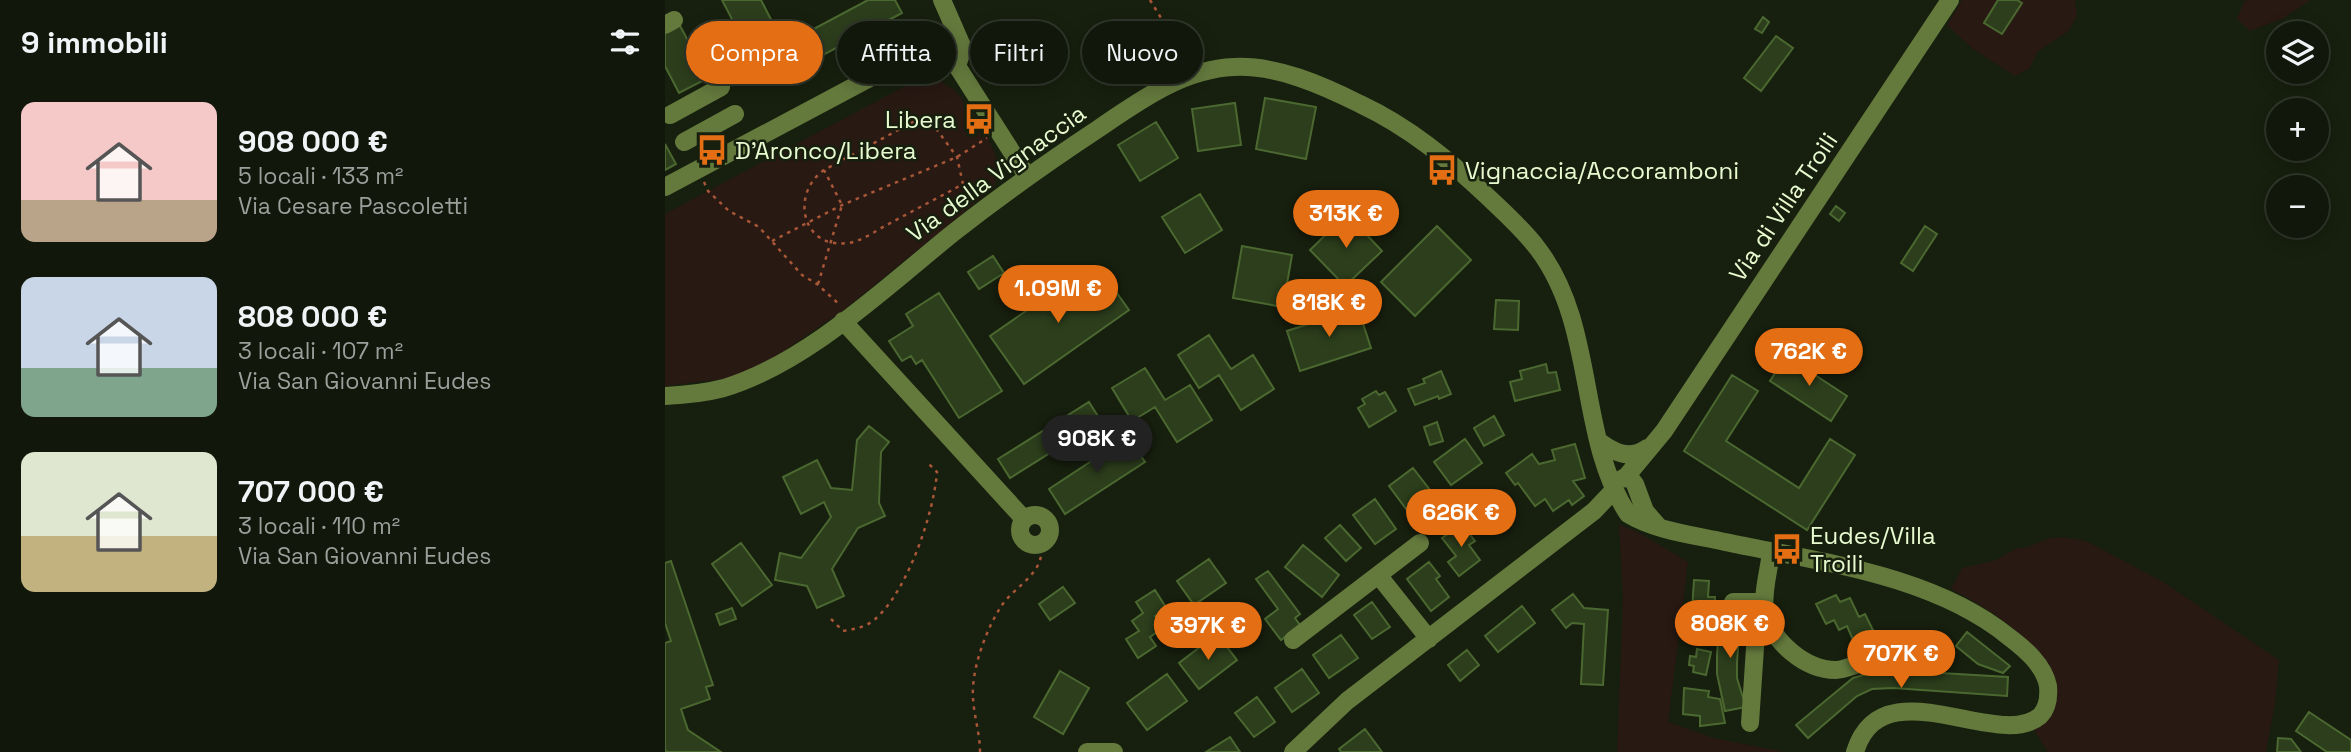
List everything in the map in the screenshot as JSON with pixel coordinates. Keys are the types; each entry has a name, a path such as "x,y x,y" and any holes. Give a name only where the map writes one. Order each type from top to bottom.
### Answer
{"street":[{"path":"942,0 963,48 957,66"},
{"name":"Via di Villa Troili","path":"1624,488 1950,0"},
{"path":"665,187 929,47 940,48 957,66 1027,176"},
{"name":"Via della Vignaccia","path":"1203,72 1244,66 1317,84 1381,114 1431,147 1470,179 1533,243 1556,276 1576,332 1600,442 1624,488 1658,526 1771,552"},
{"name":"Via della Vignaccia","path":"665,396 704,392 747,379 789,358 843,321 1027,176 1133,105 1174,84"},
{"path":"670,115 721,87"},
{"path":"684,142 735,114"},
{"path":"843,321 1024,519 1033,514 1046,520 1049,534 1040,544"},
{"path":"1600,442 1615,451 1632,455 1657,441"},
{"path":"1301,749 1337,710 1624,488"},
{"path":"1293,640 1420,543"},
{"path":"1750,723 1761,602 1771,552 1890,579 1952,600 1979,614 2018,643 2040,667 2046,680 2046,706 2040,715 2028,724 2004,727 1921,714 1900,714 1885,717 1871,725 1862,735 1854,752"},
{"path":"1379,576 1429,639"},
{"path":"1733,601 1761,602"},
{"path":"1761,602 1772,629 1783,645 1799,657 1836,670 1862,663"},
{"path":"1087,752 1114,752"}],"path":[{"path":"1150,0 1162,21"},
{"path":"926,115 957,157 963,184 853,242 831,242 815,232 807,222 804,210 806,193 813,178 824,170 926,115"},
{"path":"772,241 842,205 957,157 997,132"},
{"path":"699,169 708,191 729,211 759,227 802,275 845,309 843,321"},
{"path":"817,285 842,205 824,170"},
{"path":"831,620 843,631 860,628 873,621 898,588 917,551 936,489 937,472 929,464"},
{"path":"980,752 972,697 973,671 1002,605 1040,563 1040,544"}],"shaded area":[{"path":"1962,0 2075,0 2077,17 2068,31 2037,52 2030,68 2015,76 1973,49 1947,25"},
{"path":"2310,0 2284,18 2266,21 2266,25 2250,31 2237,19 2244,2"},
{"path":"909,84 945,84 956,91 986,133 997,159 995,187 845,309 772,359 731,378 665,386 665,214"},
{"path":"1619,524 1688,562 1668,722 1713,738 1785,752 1617,752 1623,599"},
{"path":"2063,537 2086,541 2163,582 2279,660 2266,752 2048,752 2034,730 2045,720 2046,660 2025,638 2002,620 1951,589 1962,568 1996,560 2017,548"}],"building":[{"path":"722,0 761,0 772,21 733,21"},
{"path":"868,0 895,0 902,13 887,21 837,21 837,48 823,55 823,24"},
{"path":"1998,0 2017,0 2022,3 2002,34 1984,23"},
{"path":"1763,17 1769,22 1762,33 1755,29"},
{"path":"678,22 686,37 686,84 696,84 679,93 665,66 665,29"},
{"path":"1776,36 1793,48 1761,91 1744,78"},
{"path":"1265,98 1316,107 1306,159 1256,149"},
{"path":"1235,103 1241,145 1198,151 1192,109"},
{"path":"1156,122 1178,158 1140,181 1118,145"},
{"path":"665,144 676,164 665,170"},
{"path":"1200,194 1222,230 1185,253 1162,217"},
{"path":"1836,206 1845,213 1839,221 1830,214"},
{"path":"1347,214 1382,251 1345,286 1310,250"},
{"path":"1437,226 1471,260 1415,316 1381,282"},
{"path":"1925,226 1937,234 1913,271 1901,263"},
{"path":"1242,246 1292,255 1283,307 1233,298"},
{"path":"993,256 1004,273 979,289 968,272"},
{"path":"1086,269 1102,292 1111,285 1129,310 1024,384 990,336"},
{"path":"939,293 1002,391 959,418 922,360 916,364 911,356 902,361 889,341 913,326 906,314"},
{"path":"1496,300 1519,301 1518,330 1494,329"},
{"path":"1358,308 1371,348 1300,371 1287,331"},
{"path":"1209,335 1231,369 1253,355 1274,389 1241,410 1219,375 1199,388 1178,355"},
{"path":"1786,356 1847,396 1831,421 1770,381"},
{"path":"1546,364 1548,373 1556,372 1560,390 1515,401 1510,382 1522,379 1520,371"},
{"path":"1145,368 1165,400 1190,385 1212,420 1177,442 1155,407 1132,421 1112,388"},
{"path":"1441,371 1451,394 1415,405 1408,389 1425,383 1423,379"},
{"path":"1732,375 1758,391 1726,441 1799,488 1830,439 1855,455 1807,530 1684,451"},
{"path":"1376,391 1379,395 1385,392 1396,411 1369,427 1358,408 1365,404 1362,399"},
{"path":"1089,402 1101,421 1010,478 998,459"},
{"path":"1494,416 1504,435 1484,446 1474,428"},
{"path":"1437,422 1443,441 1430,445 1424,427"},
{"path":"869,426 889,442 881,452 879,503 885,516 858,528 832,569 844,596 817,608 807,586 775,580 780,553 801,558 831,517 824,502 801,514 783,477 817,460 831,488 852,490 857,440"},
{"path":"1128,437 1145,462 1065,514 1049,489"},
{"path":"1465,439 1482,463 1451,485 1434,462"},
{"path":"1575,444 1585,478 1573,481 1584,496 1572,505 1569,500 1553,511 1545,499 1535,506 1518,483 1515,485 1506,473 1532,454 1539,464 1555,460 1552,450"},
{"path":"1413,468 1437,499 1412,517 1389,486"},
{"path":"1375,499 1396,529 1375,544 1353,515"},
{"path":"1459,521 1475,541 1469,545 1480,560 1459,576 1448,562 1456,556 1442,538 1452,531 1449,528"},
{"path":"1340,525 1361,548 1346,561 1325,538"},
{"path":"741,543 772,585 742,606 712,564"},
{"path":"1303,545 1339,575 1322,597 1285,567"},
{"path":"1209,559 1226,583 1194,605 1177,581"},
{"path":"671,561 713,685 706,687 710,699 681,709 688,730 721,752 666,752 665,643 671,641 665,623 665,563"},
{"path":"1429,562 1440,576 1436,579 1449,597 1431,611 1407,579"},
{"path":"1268,571 1300,614 1295,618 1300,625 1281,640 1265,619 1278,609 1256,579"},
{"path":"1694,580 1709,581 1708,597 1715,597 1714,611 1692,610"},
{"path":"1063,587 1075,603 1050,620 1039,604"},
{"path":"1155,590 1167,609 1155,616 1163,628 1150,637 1156,646 1138,658 1126,639 1139,631 1132,621 1143,613 1136,602"},
{"path":"1573,594 1584,608 1608,610 1603,685 1581,684 1584,624 1572,623 1566,628 1552,610"},
{"path":"1836,595 1840,602 1850,598 1859,617 1865,614 1873,630 1853,640 1847,626 1839,630 1834,620 1826,624 1816,604"},
{"path":"1372,602 1390,627 1372,639 1354,615"},
{"path":"1522,606 1535,623 1498,652 1485,636"},
{"path":"1727,607 1746,614 1739,635 1737,678 1746,707 1725,711 1717,674 1717,656 1718,639"},
{"path":"732,608 736,619 720,625 716,614"},
{"path":"1699,617 1713,618 1711,639 1690,637 1692,624 1699,625"},
{"path":"1967,632 2010,666 2003,673 1978,664 1956,646"},
{"path":"1217,634 1237,660 1199,689 1179,663"},
{"path":"1341,635 1358,658 1329,678 1313,655"},
{"path":"1697,649 1711,652 1706,675 1693,672 1694,666 1689,665 1690,656 1696,657"},
{"path":"1467,650 1479,665 1460,681 1448,665"},
{"path":"1302,669 1319,693 1292,712 1275,688"},
{"path":"1890,670 2008,677 2007,696 1872,689 1857,696 1808,738 1796,725 1853,678"},
{"path":"1060,671 1089,688 1063,734 1034,717"},
{"path":"1167,674 1187,701 1147,730 1127,703"},
{"path":"1684,688 1709,691 1708,697 1720,699 1725,723 1700,726 1700,716 1683,714"},
{"path":"1257,697 1275,722 1254,737 1235,713"},
{"path":"2309,712 2351,740 2351,752 2327,752 2296,731"},
{"path":"1365,729 1382,752 1341,752 1339,749"},
{"path":"1230,737 1240,752 1206,752"},
{"path":"2278,738 2291,739 2301,752 2277,752"}],"place":[{"name":"Libera","path":"979,119"},
{"name":"D'Aronco/Libera","path":"712,150"},
{"name":"Vignaccia/Accoramboni","path":"1442,170"},
{"name":"Eudes/Villa Troili","path":"1787,549"}]}
